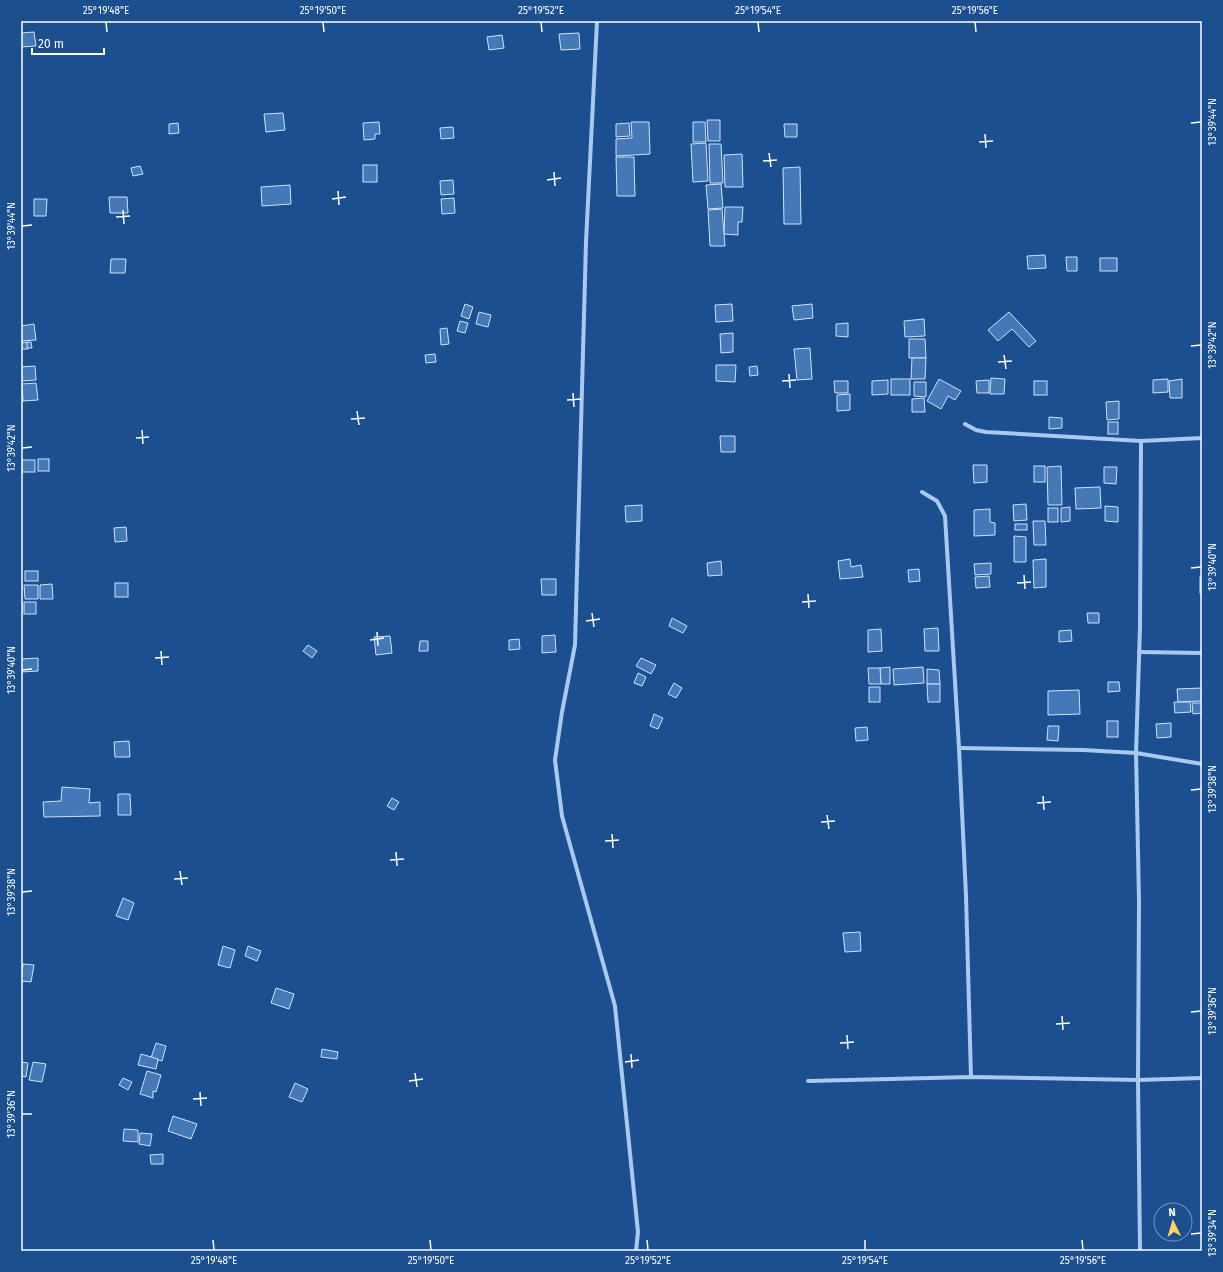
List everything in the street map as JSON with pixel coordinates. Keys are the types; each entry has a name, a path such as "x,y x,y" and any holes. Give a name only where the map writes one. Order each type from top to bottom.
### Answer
{"street":[{"path":"596,21 586,242 575,645 562,712 555,760 562,816 615,1006 638,1232 636,1251"},
{"path":"965,424 976,430 986,432 1141,441 1202,438"},
{"path":"1140,1251 1138,1080 1139,901 1136,753 1139,652 1141,441"},
{"path":"922,492 937,501 945,516 966,896 971,1077"},
{"path":"1139,652 1202,652"},
{"path":"959,748 1083,750 1136,753 1202,764"},
{"path":"808,1081 971,1077 1138,1080 1202,1078"}],"building":[{"path":"34,32 36,46 21,47 21,33"},
{"path":"579,33 580,49 561,50 559,34"},
{"path":"502,35 504,48 489,50 487,37"},
{"path":"283,113 285,130 266,132 264,114"},
{"path":"707,120 720,120 720,141 708,141"},
{"path":"379,122 380,134 375,134 375,139 364,140 363,123"},
{"path":"631,122 649,122 650,154 616,156 616,139 632,138"},
{"path":"693,122 705,122 706,142 693,142"},
{"path":"178,123 179,133 169,134 169,124"},
{"path":"629,123 630,136 616,137 616,124"},
{"path":"784,124 797,124 797,137 785,137"},
{"path":"453,127 454,138 441,139 440,128"},
{"path":"706,143 708,181 693,182 691,144"},
{"path":"709,144 721,144 723,183 710,183"},
{"path":"742,154 743,187 725,187 724,155"},
{"path":"616,157 634,157 635,196 617,196"},
{"path":"363,165 377,165 377,182 363,182"},
{"path":"140,166 143,174 133,176 131,168"},
{"path":"800,167 801,224 784,224 783,168"},
{"path":"453,180 454,194 441,195 440,181"},
{"path":"721,184 723,208 708,209 706,185"},
{"path":"290,185 291,204 262,206 261,187"},
{"path":"109,197 127,197 128,213 110,213"},
{"path":"454,198 455,213 442,214 441,199"},
{"path":"34,199 47,199 46,216 34,216"},
{"path":"725,207 743,207 742,222 738,222 738,235 724,234"},
{"path":"722,209 725,246 710,246 708,210"},
{"path":"1045,255 1046,268 1028,269 1027,256"},
{"path":"1066,257 1077,257 1077,271 1067,271"},
{"path":"1100,258 1117,258 1117,271 1100,271"},
{"path":"111,259 126,259 125,273 110,273"},
{"path":"465,304 473,307 469,319 461,316"},
{"path":"732,304 733,321 716,322 715,305"},
{"path":"812,304 813,318 794,320 792,306"},
{"path":"479,312 491,315 488,327 476,324"},
{"path":"1009,312 1036,341 1029,347 1012,329 998,341 988,330"},
{"path":"924,319 925,336 905,337 904,321"},
{"path":"460,321 468,323 465,333 457,331"},
{"path":"848,323 848,337 836,336 836,324"},
{"path":"34,324 36,340 21,341 21,326"},
{"path":"447,328 449,344 441,345 440,329"},
{"path":"733,333 733,352 721,353 720,334"},
{"path":"909,339 925,339 926,358 909,358"},
{"path":"27,342 28,349 21,349 21,343"},
{"path":"27,342 31,342 32,348 27,348"},
{"path":"810,348 812,379 797,380 794,349"},
{"path":"435,354 436,362 426,363 425,355"},
{"path":"912,358 926,358 925,379 911,379"},
{"path":"716,365 736,365 735,382 716,381"},
{"path":"35,366 36,380 22,381 21,367"},
{"path":"757,366 758,375 750,376 749,367"},
{"path":"991,378 1005,379 1004,394 990,394"},
{"path":"891,379 910,379 910,395 891,395"},
{"path":"939,379 961,391 955,400 948,396 941,409 927,401"},
{"path":"1168,379 1168,392 1153,393 1153,380"},
{"path":"1182,379 1182,398 1170,398 1169,381"},
{"path":"888,380 888,394 872,395 872,381"},
{"path":"989,380 989,393 977,393 976,381"},
{"path":"834,381 848,381 848,393 835,393"},
{"path":"1034,381 1047,381 1047,395 1034,395"},
{"path":"914,382 926,382 926,397 914,396"},
{"path":"36,383 38,400 23,401 22,384"},
{"path":"850,394 850,410 837,411 837,395"},
{"path":"924,398 925,412 912,412 912,399"},
{"path":"1119,401 1119,419 1107,420 1106,402"},
{"path":"1049,417 1062,418 1062,428 1049,429"},
{"path":"1108,422 1118,422 1118,434 1108,434"},
{"path":"720,436 735,436 735,452 721,452"},
{"path":"38,459 49,459 49,471 38,471"},
{"path":"22,460 35,460 35,472 22,472"},
{"path":"973,465 987,465 987,482 974,483"},
{"path":"1034,466 1045,466 1045,482 1034,482"},
{"path":"1061,466 1062,505 1048,505 1047,467"},
{"path":"1104,467 1117,467 1116,484 1104,483"},
{"path":"1100,487 1101,508 1076,509 1075,488"},
{"path":"1026,504 1027,520 1014,521 1013,505"},
{"path":"642,505 642,521 626,522 625,506"},
{"path":"1105,506 1118,507 1118,522 1105,521"},
{"path":"1070,507 1070,521 1061,522 1061,508"},
{"path":"1048,508 1058,508 1058,522 1048,522"},
{"path":"990,509 990,522 995,523 995,535 974,536 974,510"},
{"path":"1033,521 1045,521 1046,545 1034,545"},
{"path":"1015,524 1027,524 1027,530 1015,530"},
{"path":"126,527 127,541 115,542 114,528"},
{"path":"1014,536 1026,537 1026,562 1014,562"},
{"path":"850,559 851,567 861,565 863,577 840,579 838,561"},
{"path":"1046,559 1046,587 1034,588 1033,560"},
{"path":"721,561 722,575 708,576 707,563"},
{"path":"991,563 991,574 975,575 974,564"},
{"path":"919,569 920,581 909,582 908,570"},
{"path":"25,571 38,571 38,581 25,581"},
{"path":"989,576 990,587 976,588 975,577"},
{"path":"1200,577 1202,577 1202,593 1200,593"},
{"path":"541,579 556,579 556,595 542,595"},
{"path":"115,583 128,583 128,597 115,597"},
{"path":"52,584 53,599 40,599 40,585"},
{"path":"24,585 38,585 38,599 25,599"},
{"path":"24,602 36,602 36,614 24,614"},
{"path":"1087,613 1099,613 1099,623 1088,623"},
{"path":"672,618 687,626 683,633 669,626"},
{"path":"938,628 939,651 925,651 924,629"},
{"path":"881,629 882,651 868,652 868,630"},
{"path":"1071,630 1072,641 1059,642 1059,631"},
{"path":"555,635 556,652 542,653 542,636"},
{"path":"390,636 392,653 376,655 374,637"},
{"path":"519,639 520,649 509,650 509,640"},
{"path":"420,641 428,641 428,651 419,651"},
{"path":"308,645 317,651 312,658 303,651"},
{"path":"38,658 38,671 21,672 21,659"},
{"path":"641,658 656,665 651,674 636,666"},
{"path":"890,667 890,684 881,684 880,668"},
{"path":"923,667 924,683 894,685 893,669"},
{"path":"868,668 880,668 881,684 869,684"},
{"path":"927,669 939,670 940,684 927,684"},
{"path":"638,673 646,677 642,686 634,683"},
{"path":"1108,682 1119,682 1120,691 1108,692"},
{"path":"674,683 682,688 676,698 668,694"},
{"path":"927,684 940,684 940,702 928,702"},
{"path":"869,687 880,687 880,702 869,702"},
{"path":"1202,688 1202,701 1178,702 1177,689"},
{"path":"1079,690 1080,714 1048,715 1048,691"},
{"path":"1174,702 1190,702 1191,712 1175,713"},
{"path":"1192,703 1202,703 1202,713 1193,714"},
{"path":"654,714 663,718 658,729 650,726"},
{"path":"1107,721 1118,721 1118,737 1107,737"},
{"path":"1171,723 1171,737 1157,738 1156,724"},
{"path":"1048,726 1059,726 1058,741 1047,740"},
{"path":"867,727 868,740 856,741 855,728"},
{"path":"129,741 130,757 115,757 114,742"},
{"path":"62,787 90,789 89,803 100,802 100,816 44,817 43,802 61,801"},
{"path":"118,794 130,794 131,815 118,815"},
{"path":"392,798 399,802 394,810 387,806"},
{"path":"123,898 134,903 128,920 116,916"},
{"path":"860,932 861,951 845,952 843,933"},
{"path":"223,946 235,950 230,968 218,965"},
{"path":"248,946 261,951 257,961 245,956"},
{"path":"23,964 34,965 31,982 21,981"},
{"path":"276,988 294,994 289,1009 271,1003"},
{"path":"156,1043 166,1046 162,1061 151,1058"},
{"path":"322,1049 338,1052 337,1059 321,1057"},
{"path":"141,1054 158,1059 156,1069 138,1065"},
{"path":"21,1062 28,1063 26,1077 21,1076"},
{"path":"33,1062 46,1064 42,1082 29,1080"},
{"path":"147,1071 161,1075 156,1092 153,1091 153,1098 140,1094"},
{"path":"123,1078 132,1082 128,1090 119,1085"},
{"path":"295,1083 308,1089 302,1102 289,1097"},
{"path":"173,1116 197,1124 191,1139 168,1131"},
{"path":"124,1129 138,1130 138,1142 123,1141"},
{"path":"140,1133 152,1134 150,1146 139,1144"},
{"path":"163,1154 163,1164 151,1164 150,1155"}]}
